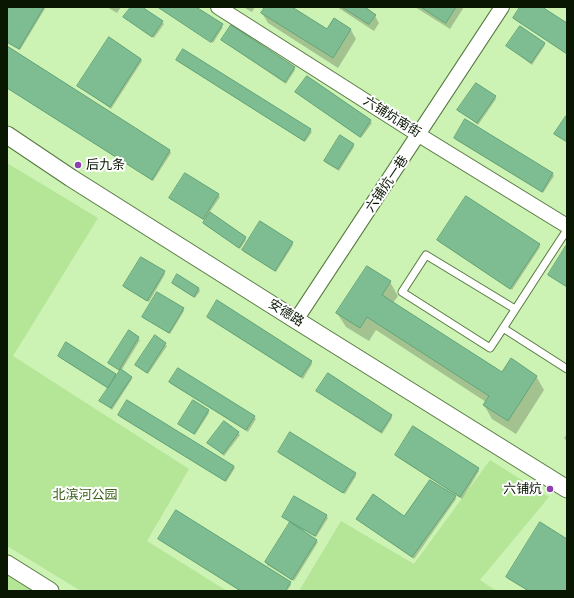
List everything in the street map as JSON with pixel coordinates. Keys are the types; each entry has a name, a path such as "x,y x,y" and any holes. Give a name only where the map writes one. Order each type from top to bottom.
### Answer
{"street":[{"name":"六铺炕南街","path":"218,7 419,135 567,226"},
{"name":"六铺炕一巷","path":"296,320 502,7"},
{"name":"安德路","path":"7,135 70,178 567,488"},
{"path":"7,564 50,591"}],"lane":[{"path":"515,309 426,255 402,292 490,348 567,230"},
{"path":"503,328 567,369"}],"green space":[{"name":"北滨河公园","path":"7,163 98,218 13,356 189,469 147,541 227,591 81,591 7,546"},
{"path":"490,460 549,497 480,580 497,591 299,591 341,521 414,564"},
{"path":"7,575 32,591 7,591"}],"building":[{"path":"7,7 44,7 19,49 7,42"},
{"path":"131,7 142,7 163,21 152,37 123,17"},
{"path":"158,7 196,7 223,24 211,42"},
{"path":"265,7 292,7 327,29 334,18 351,29 333,58 261,13"},
{"path":"342,7 365,7 376,15 369,24"},
{"path":"421,7 456,7 446,23"},
{"path":"520,7 542,7 567,23 567,54 513,18"},
{"path":"231,25 295,67 285,82 221,40"},
{"path":"520,26 545,43 531,63 506,46"},
{"path":"109,37 141,59 110,107 77,86"},
{"path":"7,46 170,150 152,180 7,88"},
{"path":"183,49 311,129 304,141 176,60"},
{"path":"307,76 371,120 360,137 295,92"},
{"path":"476,83 496,96 477,123 457,110"},
{"path":"567,116 567,142 554,134"},
{"path":"465,119 553,173 542,192 454,138"},
{"path":"340,135 354,144 338,169 324,161"},
{"path":"185,173 219,194 203,219 169,198"},
{"path":"466,196 540,244 510,289 437,240"},
{"path":"210,212 246,237 239,248 203,223"},
{"path":"260,221 293,242 275,271 242,250"},
{"path":"566,246 567,247 567,287 548,275"},
{"path":"141,257 165,271 147,301 123,286"},
{"path":"367,266 391,281 382,295 502,372 511,358 537,376 508,421 483,405 489,396 367,317 360,328 336,313"},
{"path":"177,274 199,288 194,297 172,283"},
{"path":"157,292 184,308 169,333 142,317"},
{"path":"217,300 312,361 301,377 207,317"},
{"path":"129,330 139,337 119,370 108,363"},
{"path":"155,335 166,343 147,373 135,365"},
{"path":"66,342 116,374 108,388 58,356"},
{"path":"178,368 255,416 246,430 169,382"},
{"path":"121,369 132,377 111,408 99,401"},
{"path":"328,373 392,415 381,432 316,391"},
{"path":"127,400 234,466 225,481 118,415"},
{"path":"193,400 209,410 194,434 178,424"},
{"path":"224,421 239,432 223,454 207,443"},
{"path":"413,426 479,468 460,497 395,455"},
{"path":"290,432 356,473 343,493 278,452"},
{"path":"430,480 456,496 412,557 356,519 373,494 404,516"},
{"path":"294,496 327,515 315,536 282,517"},
{"path":"176,510 291,582 285,591 241,591 158,539"},
{"path":"290,522 317,540 292,580 265,562"},
{"path":"540,522 567,539 567,591 529,591 506,577"}],"place":[{"name":"后九条","path":"78,165"},
{"name":"六铺炕","path":"550,489"}]}
